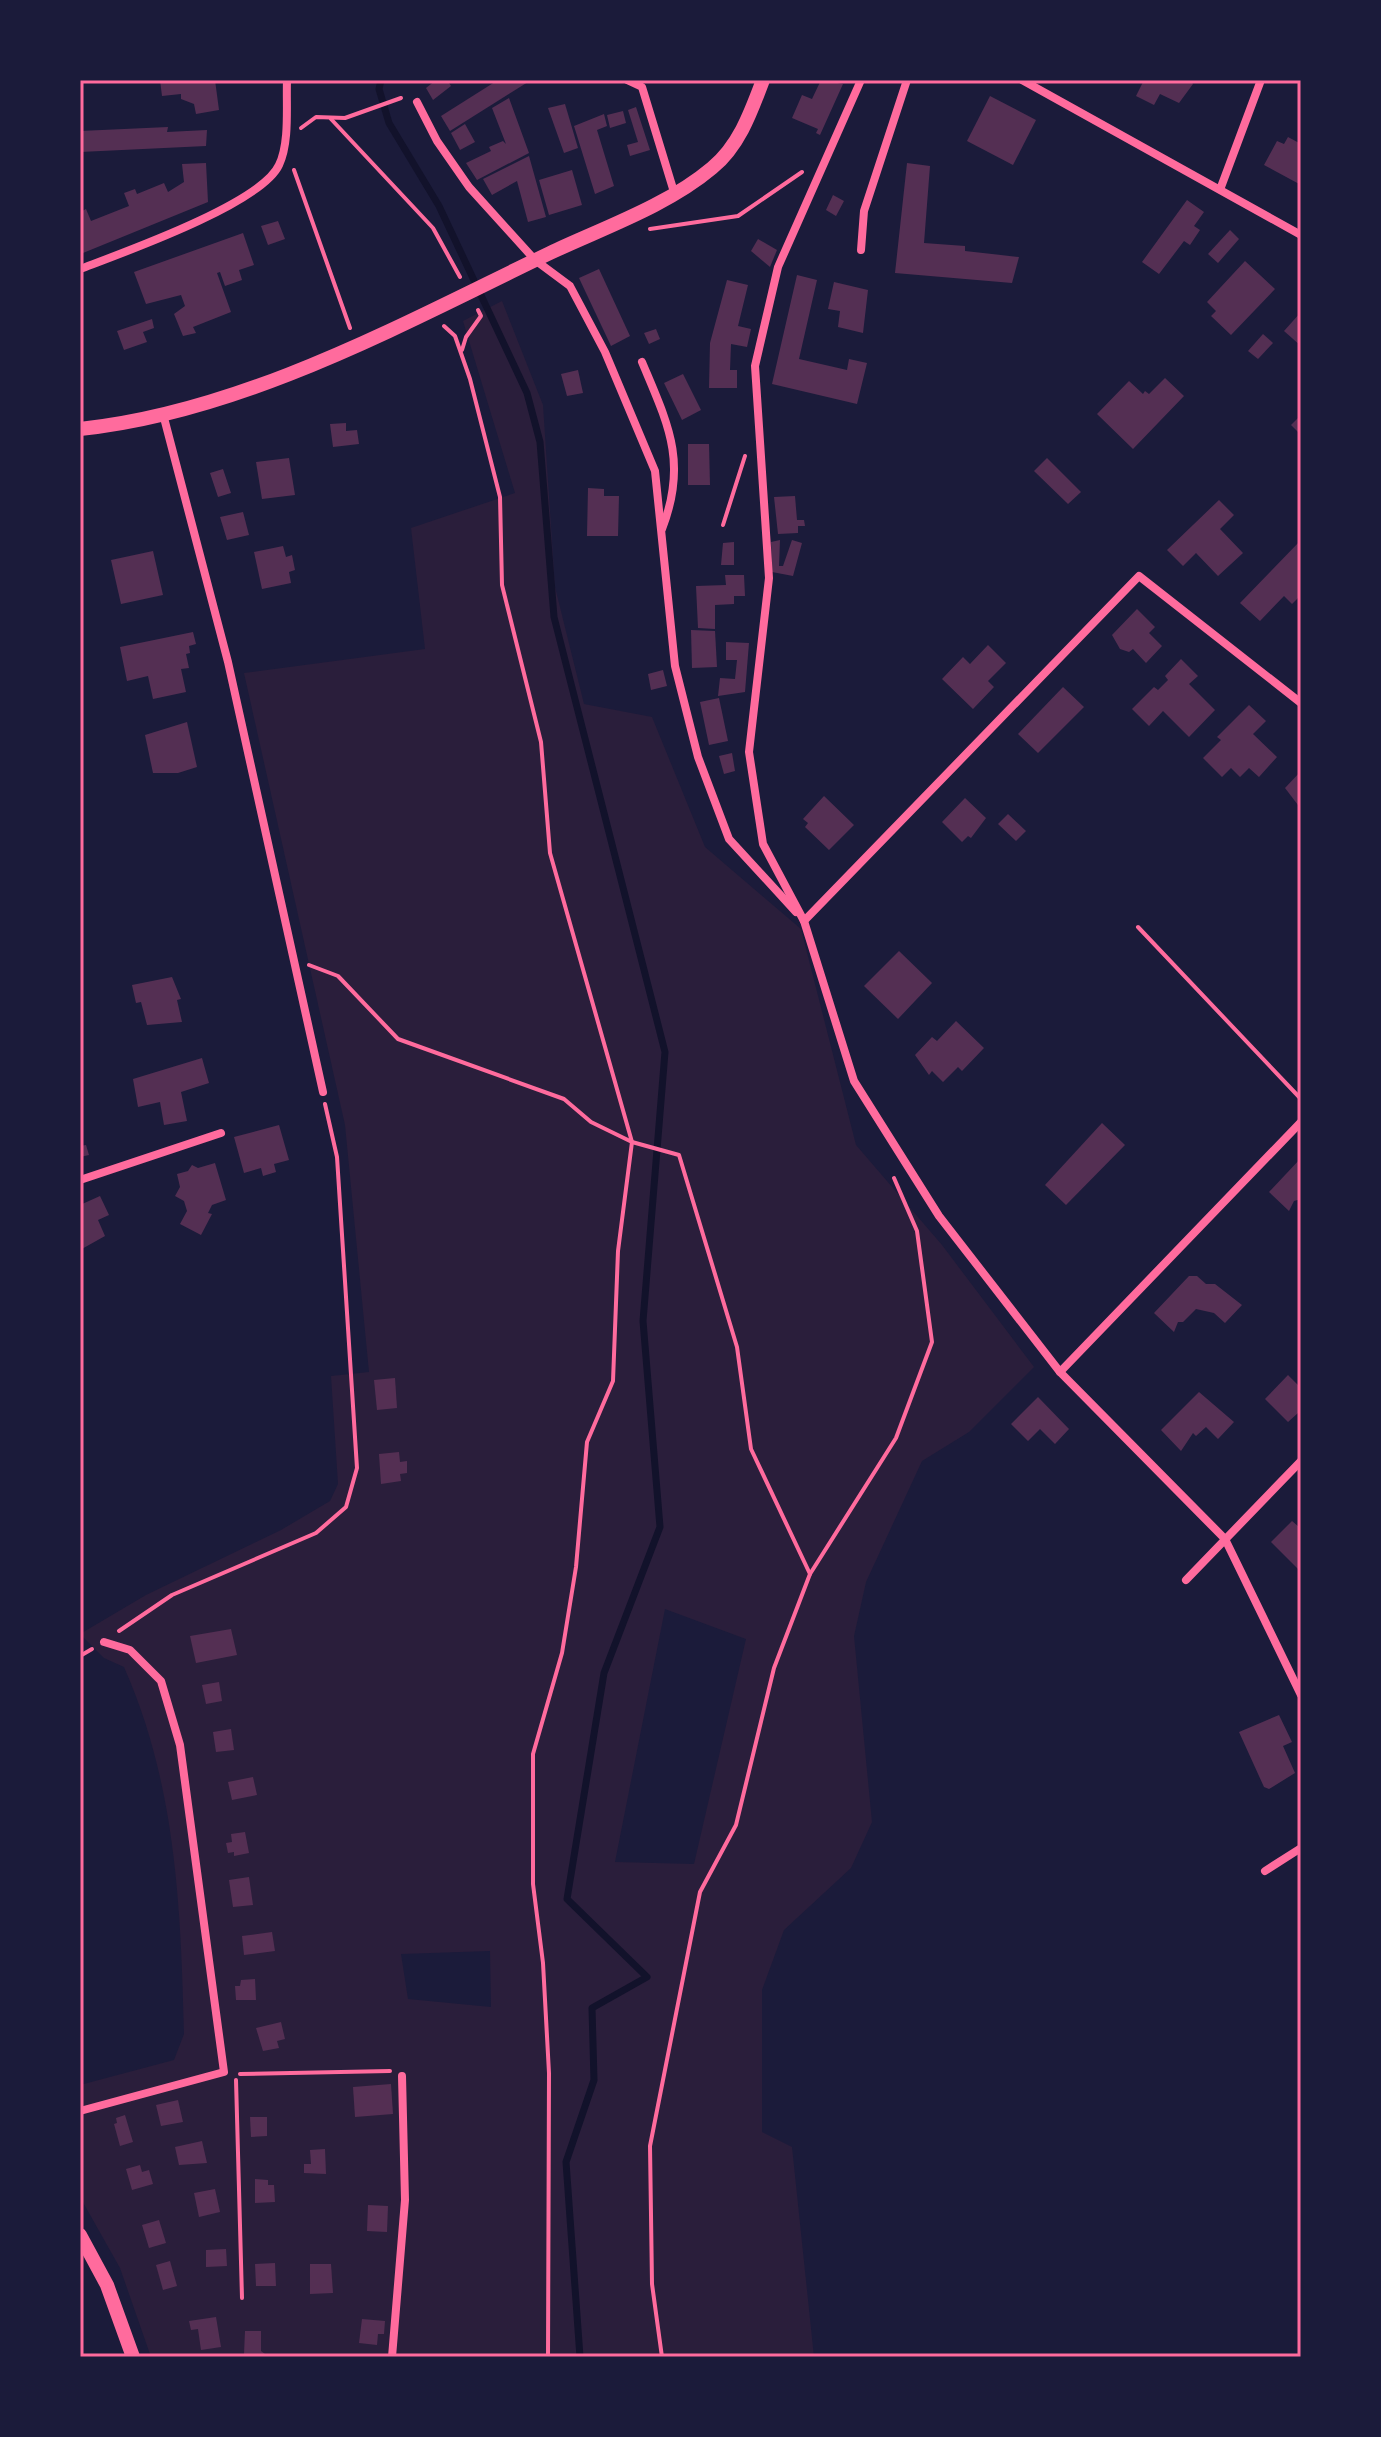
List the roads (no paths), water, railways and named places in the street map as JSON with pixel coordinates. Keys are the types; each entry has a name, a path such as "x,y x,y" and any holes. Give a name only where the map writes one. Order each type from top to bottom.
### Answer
{"street":[{"path":"80,269 170,235 259,187 281,163 287,80"},
{"path":"627,80 642,87 674,192"},
{"path":"80,429 163,414 246,391 469,298 535,260 674,192 713,168 745,129 763,80"},
{"path":"861,80 778,267 755,366 769,578 749,752 763,844 804,921 854,1081 939,1216 1060,1372 1225,1539 1301,1695"},
{"path":"861,250 864,211 907,80"},
{"path":"1022,80 1221,187 1301,235"},
{"path":"1221,187 1261,80"},
{"path":"417,102 437,141 469,187 535,260 570,286 605,352 655,471 675,666 698,757 729,839 804,921"},
{"path":"642,362 672,434 677,461 671,506 660,533"},
{"path":"163,414 228,662 323,1092"},
{"path":"804,921 1139,576 1301,703"},
{"path":"1060,1372 1301,1122"},
{"path":"80,1180 221,1133"},
{"path":"1186,1580 1301,1461"},
{"path":"80,2111 224,2072 180,1745 161,1681 130,1650 104,1642"},
{"path":"1265,1871 1301,1848"},
{"path":"392,2357 405,2200 402,2076"},
{"path":"80,2235 107,2285 133,2357"}],"waterway":[{"path":"381,80 379,89 389,123 439,206 527,393 540,442 554,617 665,1052 643,1321 660,1527 604,1673 567,1899 647,1977 592,2008 594,2080 566,2162 580,2357"}]}
